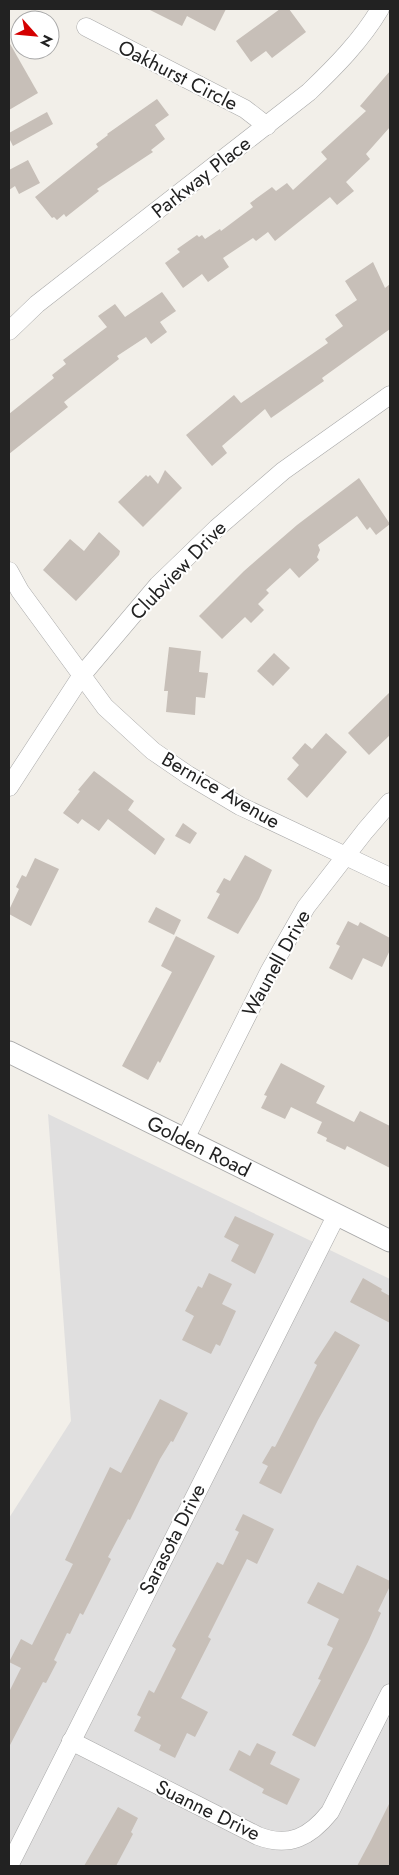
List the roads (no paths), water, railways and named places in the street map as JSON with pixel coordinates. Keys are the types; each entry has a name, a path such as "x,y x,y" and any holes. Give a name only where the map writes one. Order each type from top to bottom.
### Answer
{"street":[{"name":"Parkway Place","path":"9,331 37,304 309,92 340,61 370,25 380,9"},
{"name":"Oakhurst Circle","path":"86,27 245,109 267,126"},
{"name":"Clubview Drive","path":"9,787 82,675 158,585 217,528 283,471 390,395"},
{"name":"Bernice Avenue","path":"9,571 20,590 105,707 153,751 188,776 240,806 390,877"},
{"name":"Waunell Drive","path":"185,1139 268,972 306,907 390,802"},
{"name":"Golden Road","path":"9,1052 390,1241"},
{"name":"Sarasota Drive","path":"9,1866 337,1214"},
{"name":"Suanne Drive","path":"71,1741 258,1836 284,1842 302,1838 318,1827 330,1812 390,1693"}]}
